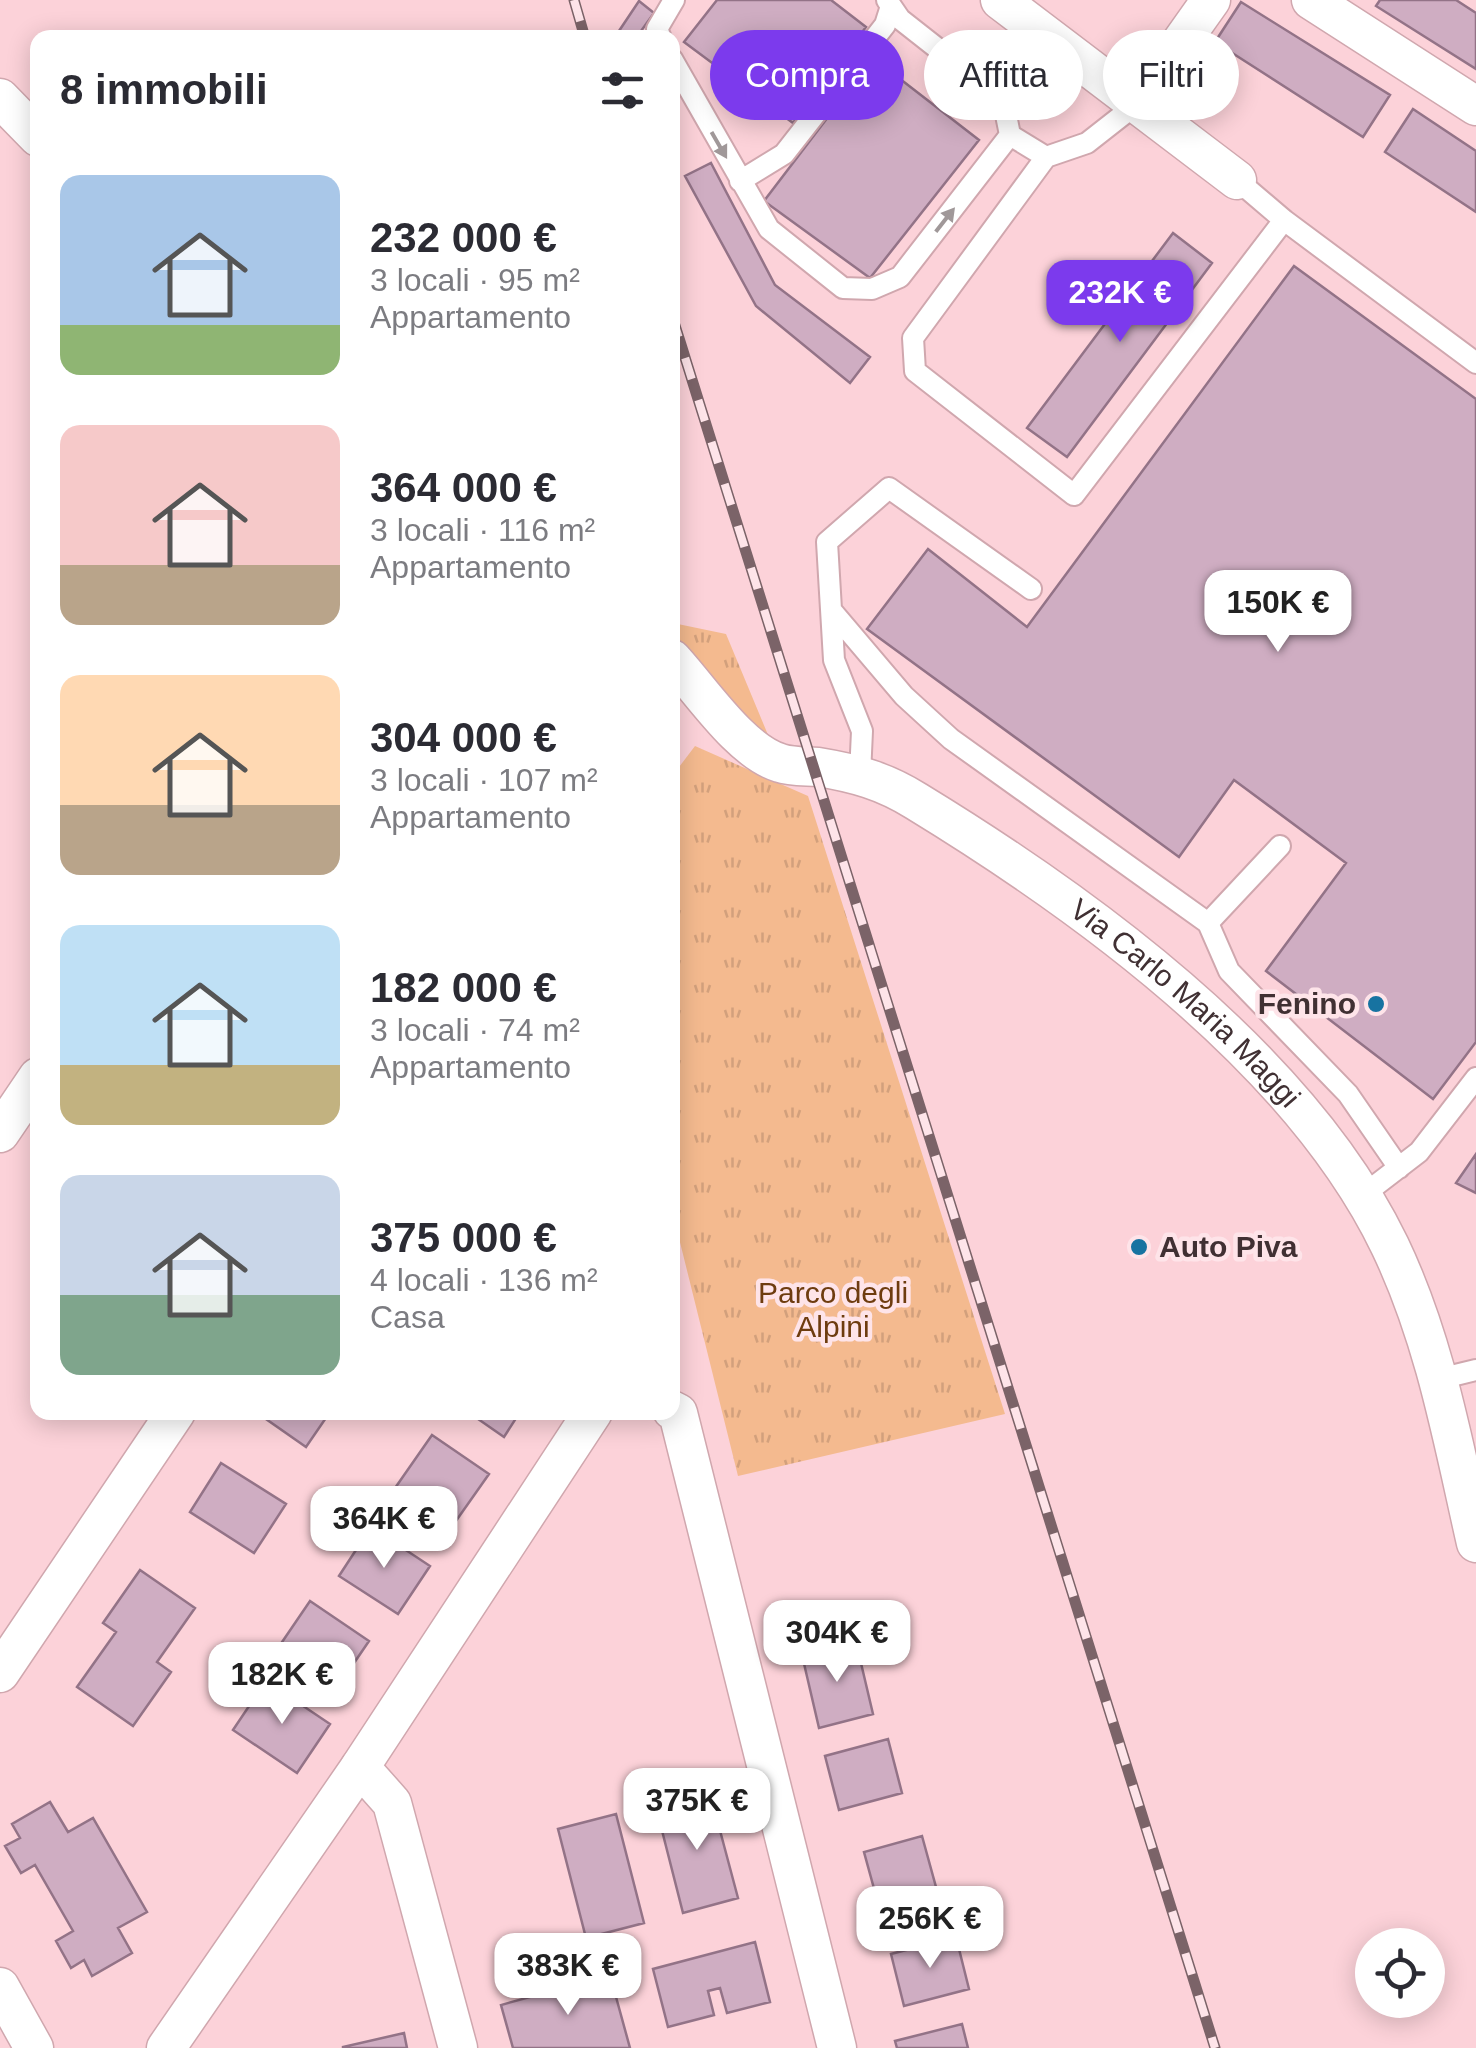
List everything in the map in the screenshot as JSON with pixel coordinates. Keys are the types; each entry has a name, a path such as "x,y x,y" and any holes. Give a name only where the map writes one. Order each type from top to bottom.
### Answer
{"street":[{"path":"1000,0 1103,78"},
{"path":"1189,30 1210,0"},
{"path":"1311,0 1476,106"},
{"path":"0,98 30,129"},
{"path":"1159,120 1237,180"},
{"name":"Via Carlo Maria Maggi","path":"680,677 768,758 886,782 938,814 1132,950 1209,1016 1271,1079 1363,1195 1413,1298 1439,1379 1476,1541"},
{"path":"0,1133 30,1088"},
{"path":"0,1674 171,1420"},
{"path":"166,2048 360,1767 588,1420"},
{"path":"677,1420 837,2048"},
{"path":"360,1767 392,1803 458,2048"},
{"path":"0,1988 34,2048"}],"lane":[{"path":"657,30 674,0"},
{"path":"889,3 900,20 1003,100 1010,135 1046,157"},
{"path":"740,181 784,154 884,25 889,3"},
{"path":"680,73 769,229 843,288 872,288 900,277 1010,135"},
{"path":"1118,120 1087,144 1046,157 913,338 915,371 1074,495 1284,220"},
{"path":"1237,180 1284,220 1476,363"},
{"path":"860,775 862,731 834,660 826,542 889,488 1031,589"},
{"path":"831,610 904,696 951,739 1208,923 1229,971 1348,1094 1399,1168"},
{"path":"1208,923 1280,846"},
{"path":"1363,1195 1419,1152 1476,1078"},
{"path":"1439,1379 1476,1370"}],"green space":[{"path":"680,624 726,634 771,742 729,703 680,644"},
{"name":"Parco degli Alpini","path":"695,746 808,796 1005,1414 738,1476 680,1242 680,766"}],"building":[{"path":"717,0 831,0 866,27 710,30 710,61 684,42"},
{"path":"1380,0 1456,0 1476,13 1476,69 1376,6"},
{"path":"639,1 654,13 642,30 620,30"},
{"path":"1241,2 1390,95 1363,137 1239,57 1239,30 1223,30"},
{"path":"904,82 924,97 924,120 953,120 979,140 870,278 764,201 826,120 904,120"},
{"path":"1413,109 1476,151 1476,212 1385,152"},
{"path":"711,163 775,285 870,357 850,383 756,306 685,176"},
{"path":"1173,233 1212,263 1067,457 1027,428"},
{"path":"1294,266 1476,399 1476,1042 1433,1099 1266,971 1346,863 1234,780 1179,857 867,629 928,549 1027,627"},
{"path":"1476,1154 1476,1193 1456,1183"},
{"path":"267,1420 325,1420 306,1447"},
{"path":"480,1420 515,1420 504,1437"},
{"path":"432,1435 489,1474 451,1528 431,1515 423,1527 386,1501"},
{"path":"221,1463 286,1504 254,1553 190,1512"},
{"path":"371,1527 430,1566 398,1614 339,1576"},
{"path":"140,1570 195,1608 157,1662 171,1672 133,1726 77,1687 116,1632 103,1623"},
{"path":"310,1601 369,1641 337,1688 278,1648"},
{"path":"856,1642 873,1714 819,1728 802,1655"},
{"path":"266,1681 330,1724 297,1773 233,1730"},
{"path":"888,1739 902,1793 839,1810 825,1756"},
{"path":"710,1793 738,1898 683,1913 656,1807"},
{"path":"50,1802 68,1832 93,1818 147,1912 118,1928 132,1953 92,1976 84,1960 71,1968 56,1941 73,1931 35,1865 21,1873 5,1846 20,1838 12,1824"},
{"path":"616,1814 644,1923 586,1938 558,1829"},
{"path":"922,1836 939,1898 881,1914 864,1852"},
{"path":"956,1937 969,1989 904,2006 891,1954"},
{"path":"755,1942 770,2002 727,2013 720,1988 708,1991 714,2015 668,2027 653,1969"},
{"path":"610,1975 630,2048 513,2048 501,2005"},
{"path":"962,2024 968,2048 897,2048 895,2041"},
{"path":"404,2033 407,2048 343,2048 343,2047"}],"railway":[{"path":"574,0 583,30"},
{"path":"680,342 1215,2048"}],"place":[{"name":"Fenino","path":"1376,1004"},
{"name":"Auto Piva","path":"1139,1247"}]}
